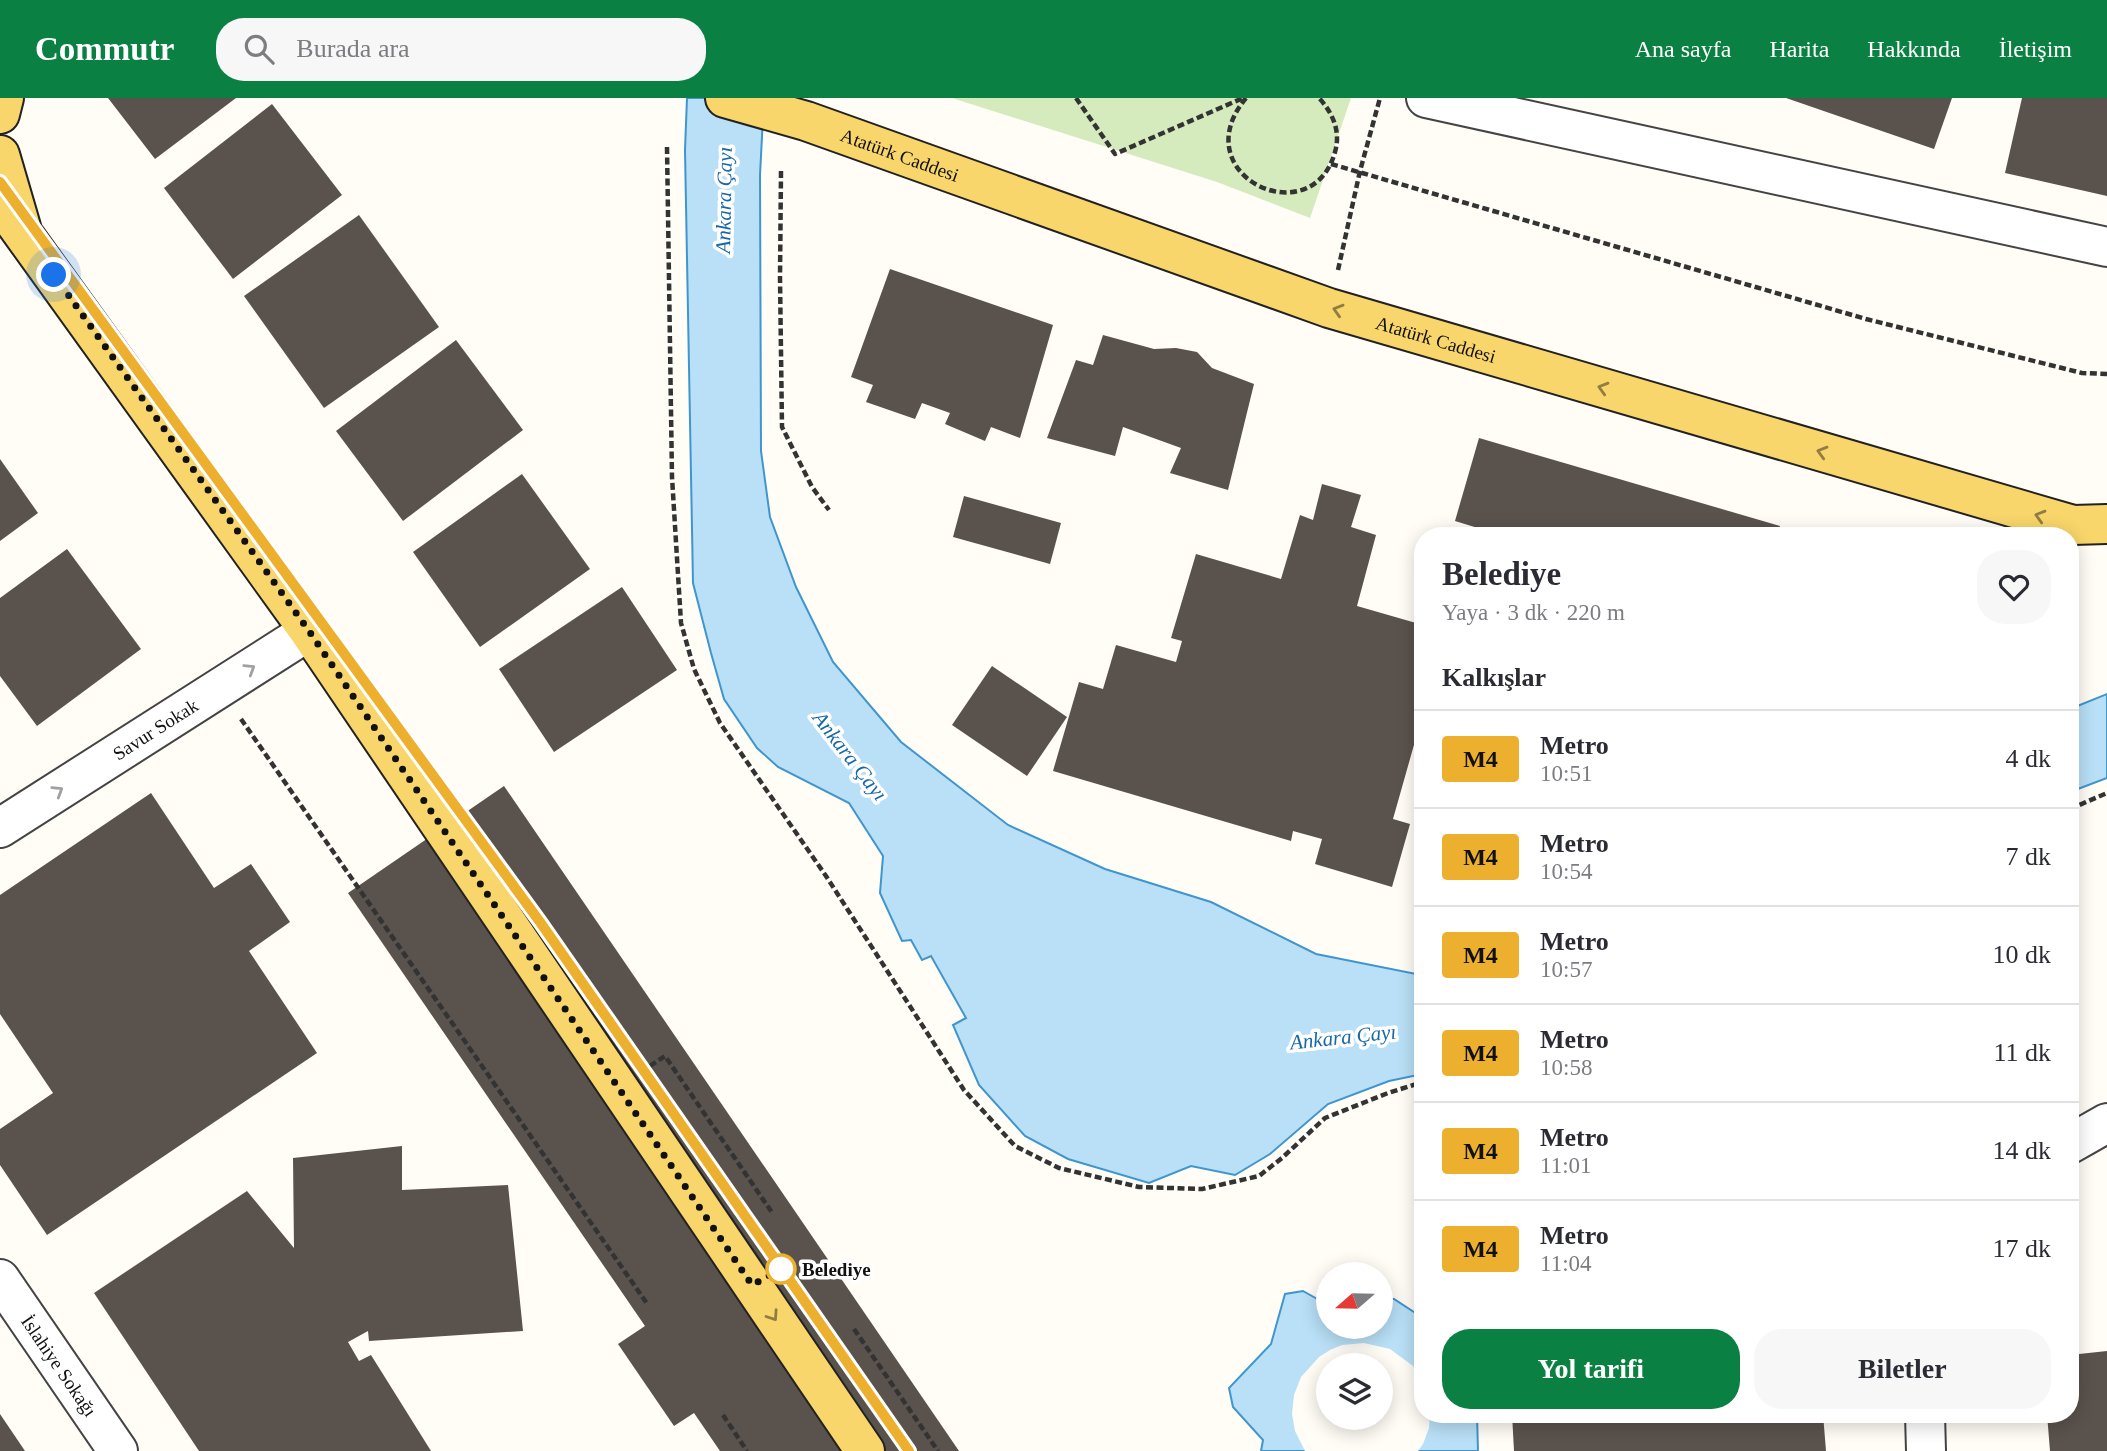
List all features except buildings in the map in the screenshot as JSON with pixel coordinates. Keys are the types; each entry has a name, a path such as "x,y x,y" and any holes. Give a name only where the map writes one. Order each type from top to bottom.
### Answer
{"main road":[{"path":"0,114 4,98"},
{"name":"Atatürk Caddesi","path":"725,98 806,121 1329,308 2073,526 2107,524"},
{"path":"0,155 11,216 309,631 850,1435 865,1451"}],"street":[{"path":"1426,98 2107,247"},
{"name":"Savur Sokak","path":"0,828 309,631"},
{"path":"2079,1139 2107,1124"},
{"name":"İslahiye Sokağı","path":"0,1279 118,1451"},
{"path":"1925,1423 1926,1451"}],"path":[{"path":"1076,98 1115,155 1244,98"},
{"path":"1244,98 1236,109 1230,126 1229,144 1233,161 1243,176 1257,187 1274,192 1292,192 1308,186 1323,176 1331,164 1338,143 1336,124 1319,98"},
{"path":"1329,308 1360,171 1380,98"},
{"path":"667,147 672,477 681,624 694,669 720,723 826,876 964,1090 1015,1146 1059,1168 1139,1187 1202,1189 1259,1176 1325,1118 1414,1085"},
{"path":"1331,164 1866,319 2082,373 2107,374"},
{"path":"781,171 779,278 782,427 812,487 829,510"},
{"path":"219,688 648,1305"},
{"path":"2079,805 2107,793"},
{"path":"619,1088 665,1056 774,1214"},
{"path":"854,1329 938,1451"},
{"path":"723,1415 747,1451"}],"green space":[{"path":"952,98 1351,98 1310,218 1217,182"}],"water":[{"name":"Ankara Çayı","path":"687,98 764,98 760,175 761,451 770,517 796,587 833,662 901,742 1008,825 1105,869 1211,902 1316,954 1414,974 1414,1076 1389,1081 1328,1104 1270,1154 1235,1175 1191,1166 1149,1183 1068,1159 1025,1136 979,1085 953,1025 966,1018 931,956 922,960 911,940 902,941 880,893 883,856 849,803 778,767 757,748 724,699 693,583 685,150"},
{"path":"2107,694 2107,778 2079,789 2079,705"},
{"path":"1303,1291 1316,1298 1316,1339 1393,1339 1394,1299 1414,1312 1414,1423 1477,1423 1478,1451 1261,1451 1263,1440 1233,1407 1229,1388 1271,1344 1285,1294"}],"pier":[{"path":"1364,1343 1390,1349 1413,1366 1414,1423 1429,1423 1418,1451 1305,1451 1295,1431 1292,1414 1294,1395 1301,1377 1316,1360 1316,1430 1393,1430 1393,1353 1325,1353 1342,1345"}],"metro line":[{"name":"M4","path":"0,182 540,922 909,1451"}],"place":[{"name":"Belediye","path":"781,1269"}],"route":[{"path":"54,275 309,631 752,1285 781,1269"}]}
